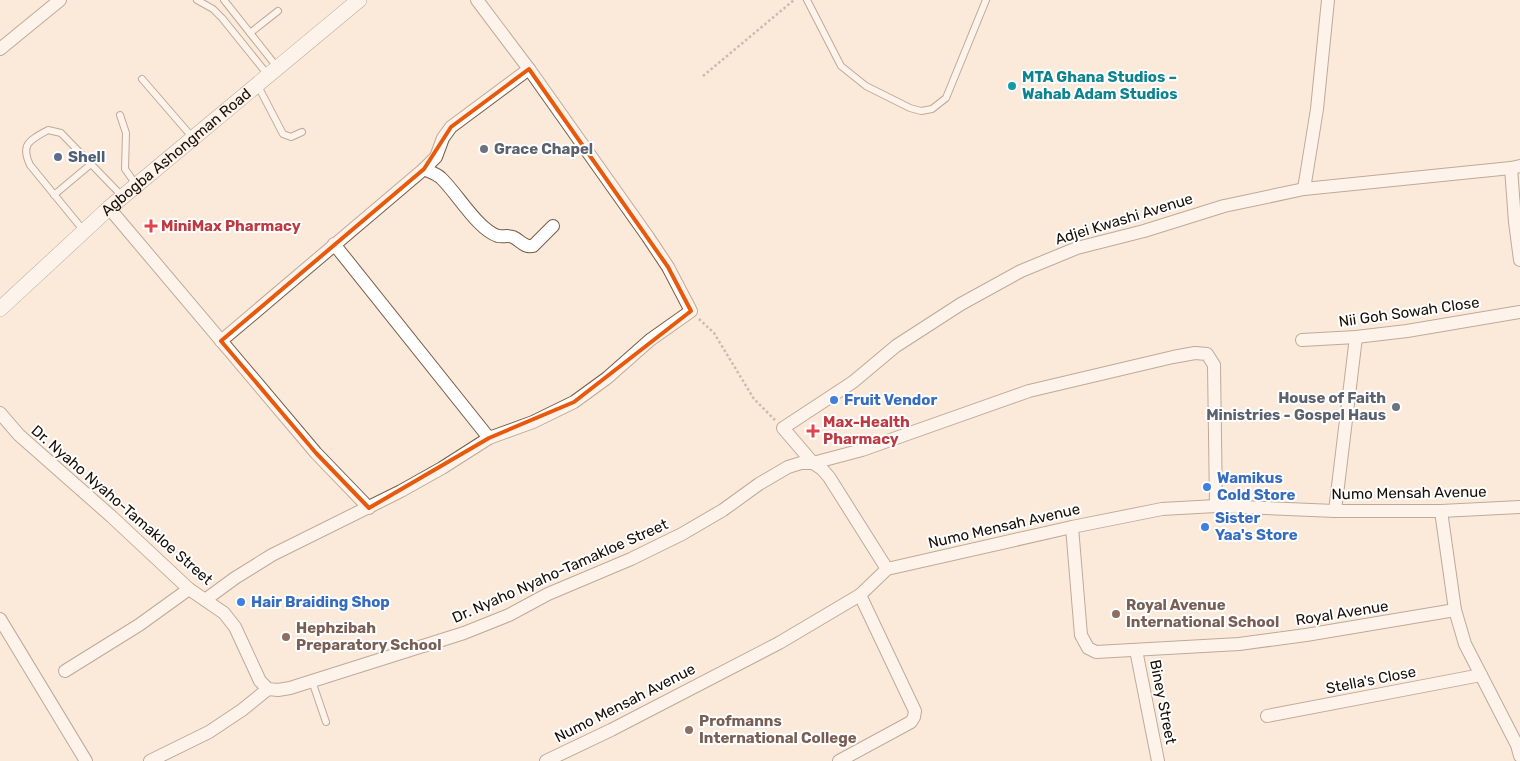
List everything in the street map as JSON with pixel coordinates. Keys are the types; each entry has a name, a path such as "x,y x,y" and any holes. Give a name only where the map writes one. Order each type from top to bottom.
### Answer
{"street":[{"path":"2,45 60,0"},
{"name":"Agbogba Ashongman Road","path":"1,306 109,208 359,0"},
{"path":"204,600 272,555 369,508 442,468 489,438 533,422 574,402 607,378 650,340 691,311 668,267 529,69 477,0"},
{"path":"1304,189 1317,109 1328,0"},
{"path":"221,341 424,169 436,157 443,138 451,127 529,69"},
{"path":"1515,167 1515,222 1520,260"},
{"name":"Adjei Kwashi Avenue","path":"783,428 853,382 896,346 961,304 1021,271 1077,248 1144,231 1224,206 1304,189 1515,167"},
{"path":"424,169 440,177 482,225 498,236 510,236 529,247 533,246 553,226"},
{"path":"109,208 316,453 369,508"},
{"path":"334,244 489,438"},
{"name":"Nii Goh Sowah Close","path":"1302,340 1407,332 1520,312"},
{"path":"1335,510 1356,337"},
{"name":"Dr. Nyaho Nyaho-Tamakloe Street","path":"0,413 19,435 106,511 189,589 224,613 235,627 260,681 268,689 278,690 464,633 509,614 548,594 631,559 682,534 723,510 759,484 788,467 801,463 813,463 871,447 1029,391 1173,357 1195,353 1207,354 1214,365 1216,506"},
{"path":"783,428 813,463 822,468 829,477 887,569"},
{"name":"Numo Mensah Avenue","path":"546,761 611,730 779,642 860,595 887,569 1072,527 1162,509 1216,506 1335,510 1441,510 1520,507"},
{"path":"1441,510 1454,610 1465,644 1517,745 1520,756"},
{"name":"Royal Avenue","path":"1072,527 1081,635 1088,648 1096,652 1239,644 1306,635 1454,610"},
{"path":"65,671 139,625 189,589"},
{"path":"839,761 911,722 915,711 860,595"},
{"path":"0,620 86,761"},
{"name":"Biney Street","path":"1136,650 1158,761"},
{"name":"Stella's Close","path":"1267,716 1481,675"},
{"path":"150,761 209,732 242,710 268,689"}],"lane":[{"path":"198,0 213,9 222,18 268,76"},
{"path":"224,0 250,33 268,76 283,134 291,137 302,132"},
{"path":"807,0 841,66 866,86 910,108 922,111 932,110 946,98 986,0"},
{"path":"250,33 278,11"},
{"path":"142,79 194,138"},
{"path":"120,115 126,133 125,169 136,186"},
{"path":"84,232 26,158 24,152 26,146 32,140 48,130 61,133 123,197"},
{"path":"54,195 91,164"},
{"path":"312,681 326,722"}],"path":[{"path":"703,76 794,0"},
{"path":"691,311 714,333 754,399 783,428"}],"highlighted area":[{"path":"529,69 668,267 691,311 574,402 489,438 369,508 316,453 221,341 424,169 451,127"}],"place":[{"name":"MTA Ghana Studios – Wahab Adam Studios","path":"1012,86"},
{"name":"Grace Chapel","path":"484,149"},
{"name":"Shell","path":"58,157"},
{"name":"MiniMax Pharmacy","path":"151,226"},
{"name":"Fruit Vendor","path":"834,400"},
{"name":"House of Faith Ministries - Gospel Haus","path":"1396,407"},
{"name":"Max-Health Pharmacy","path":"813,431"},
{"name":"Wamikus Cold Store","path":"1207,487"},
{"name":"Sister Yaa's Store","path":"1205,527"},
{"name":"Hair Braiding Shop","path":"241,602"},
{"name":"Royal Avenue International School","path":"1116,614"},
{"name":"Hephzibah Preparatory School","path":"286,637"},
{"name":"Profmanns International College","path":"689,730"}]}
